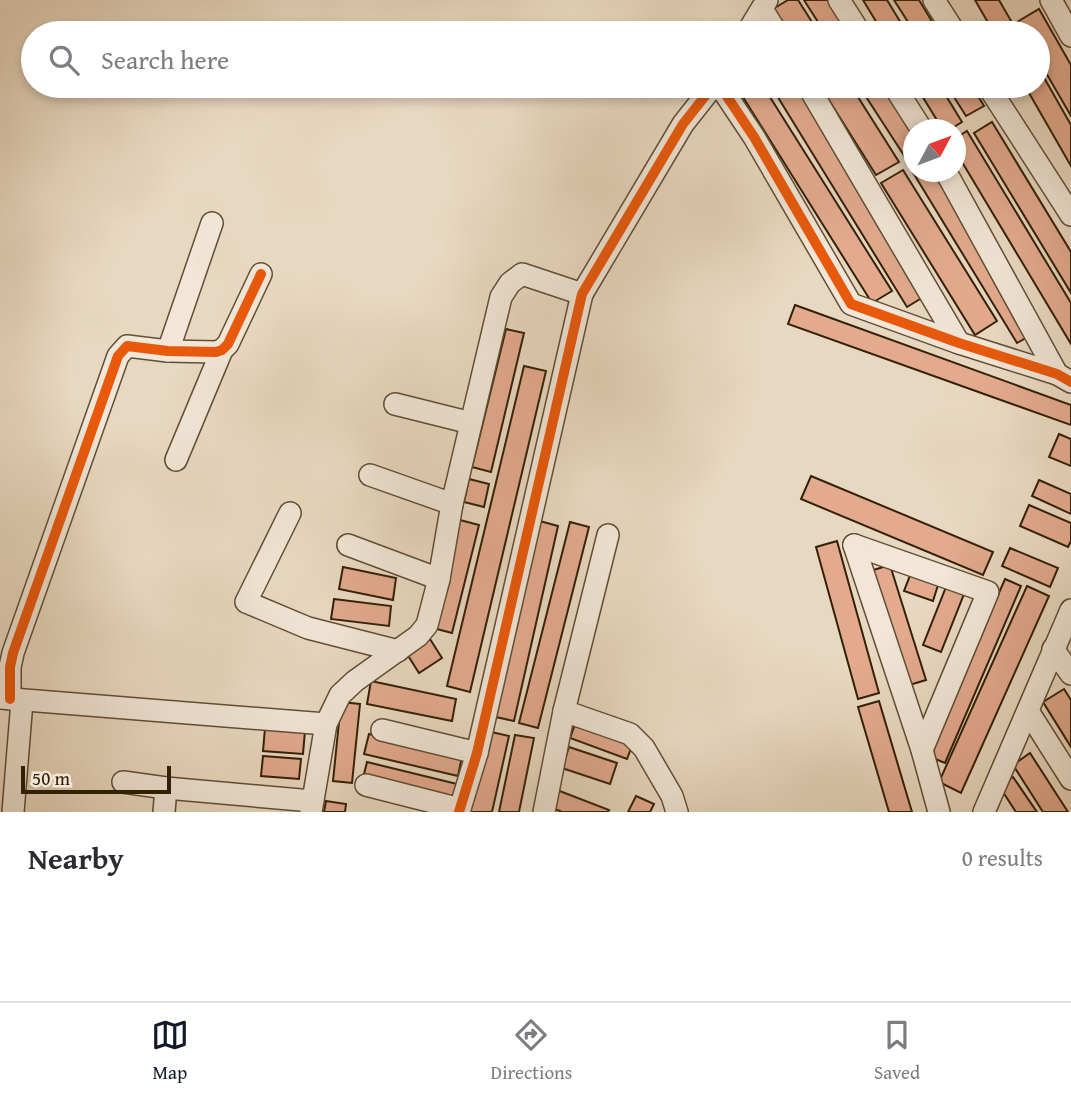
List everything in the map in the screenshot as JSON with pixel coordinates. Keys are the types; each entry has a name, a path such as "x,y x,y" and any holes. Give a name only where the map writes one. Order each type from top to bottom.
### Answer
{"street":[{"path":"839,0 852,21"},
{"path":"934,0 947,21"},
{"path":"1051,0 1071,36"},
{"path":"754,21 765,4"},
{"path":"765,4 772,21"},
{"path":"366,785 459,810 477,753 582,294 683,124 704,98"},
{"path":"728,98 754,137 851,304 1064,378"},
{"path":"815,98 960,343"},
{"path":"902,98 915,119"},
{"path":"996,98 1071,215"},
{"path":"952,182 1064,378"},
{"path":"168,351 212,223"},
{"path":"176,460 222,350 228,344 261,274"},
{"path":"123,782 241,804 312,807 326,724 340,695 355,681 418,636 427,625 501,298 510,283 522,274 582,294"},
{"path":"13,812 10,667 13,653 118,356 127,346 168,351 222,350"},
{"path":"395,404 471,423"},
{"path":"370,475 453,504"},
{"path":"290,513 246,601 308,628 398,651"},
{"path":"544,812 564,711 608,535"},
{"path":"348,545 439,579"},
{"path":"922,750 988,592 854,545 918,737 939,812"},
{"path":"987,810 1071,610"},
{"path":"1053,649 1071,674"},
{"path":"11,699 326,724"},
{"path":"564,711 630,734 643,748 671,807"},
{"path":"1028,711 1071,779"},
{"path":"382,730 477,753"},
{"path":"164,812 166,788"}],"building":[{"path":"788,0 798,0 811,21 780,21 773,9"},
{"path":"804,0 828,0 842,21 817,21"},
{"path":"863,0 887,0 900,21 876,21"},
{"path":"894,0 919,0 932,21 907,21"},
{"path":"975,0 999,0 1011,21 987,21"},
{"path":"1039,9 1046,21 1019,21"},
{"path":"1050,28 1071,65 1071,116 1050,80"},
{"path":"1050,88 1071,125 1071,166 1032,98 1050,98"},
{"path":"744,98 771,98 892,291 872,303"},
{"path":"778,98 803,98 925,296 907,307"},
{"path":"828,98 859,98 899,162 876,175"},
{"path":"867,98 891,98 905,119 903,154"},
{"path":"923,98 947,98 960,119 936,119"},
{"path":"955,98 979,98 984,106 966,116"},
{"path":"992,122 1071,252 1071,293 974,133"},
{"path":"966,132 1071,303 1071,344 966,169"},
{"path":"903,170 903,182 910,182 997,321 975,335 881,183"},
{"path":"919,182 939,182 1033,334 1017,343"},
{"path":"795,305 1071,405 1071,425 788,324"},
{"path":"506,329 524,333 491,472 472,467"},
{"path":"524,366 546,371 470,692 447,686"},
{"path":"1059,434 1071,439 1071,466 1049,457"},
{"path":"811,476 993,552 983,575 801,499"},
{"path":"469,479 489,484 484,507 464,502"},
{"path":"1039,480 1071,494 1071,514 1032,496"},
{"path":"1029,505 1071,523 1071,541 1068,547 1020,526"},
{"path":"460,520 479,525 452,633 433,628"},
{"path":"536,520 558,526 514,721 491,716"},
{"path":"570,522 589,527 538,728 519,723"},
{"path":"837,541 879,693 858,699 816,547"},
{"path":"1010,548 1058,568 1050,587 1002,566"},
{"path":"890,565 926,680 906,686 870,571"},
{"path":"343,567 396,578 393,600 339,589"},
{"path":"911,573 939,582 933,601 904,591"},
{"path":"1005,579 1021,586 945,763 928,756"},
{"path":"1027,586 1049,596 961,793 939,782"},
{"path":"946,587 964,594 941,652 923,645"},
{"path":"334,599 391,606 389,626 331,619"},
{"path":"430,639 442,658 419,673 407,654"},
{"path":"371,681 456,699 452,721 367,704"},
{"path":"1064,689 1071,700 1071,747 1043,702"},
{"path":"879,701 912,812 889,812 858,707"},
{"path":"341,702 360,704 352,783 333,781"},
{"path":"576,722 633,743 627,759 570,738"},
{"path":"265,728 305,731 303,754 263,751"},
{"path":"487,731 509,736 492,812 469,812"},
{"path":"369,734 462,756 458,776 364,754"},
{"path":"515,735 534,738 519,812 499,812"},
{"path":"569,747 617,763 610,784 562,768"},
{"path":"1030,753 1068,812 1043,812 1013,765"},
{"path":"263,756 301,759 299,779 261,776"},
{"path":"367,762 457,784 453,800 363,778"},
{"path":"1013,777 1037,812 1016,812 999,786"},
{"path":"557,790 609,810 562,812 550,807"},
{"path":"636,796 654,804 650,812 628,812"},
{"path":"326,801 346,804 345,812 324,812"}],"cycle path":[{"path":"459,812 477,753 582,294 683,124 704,98"},
{"path":"728,98 754,137 851,304 959,343 1057,374 1071,382"},
{"path":"10,699 13,653 118,356 127,346 168,351 222,350 228,344 261,274"}]}
